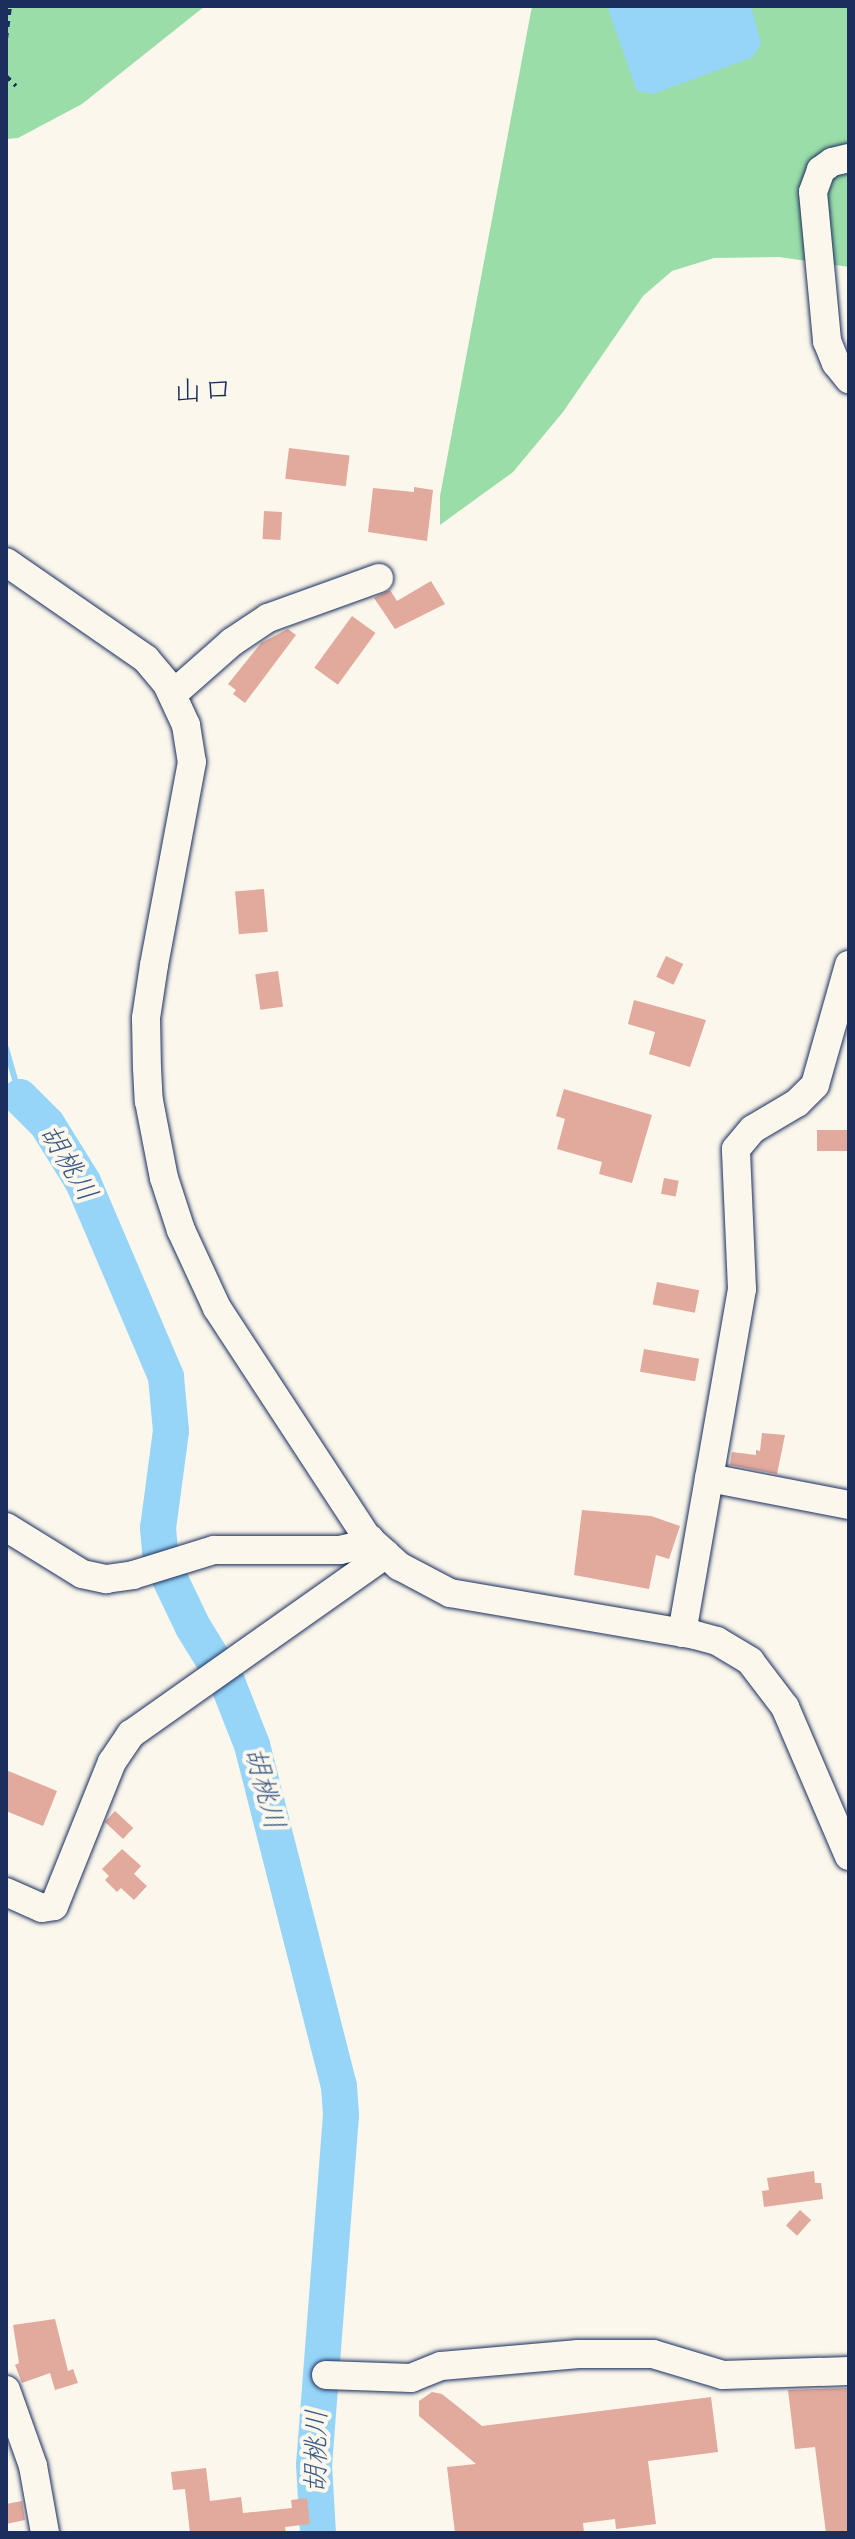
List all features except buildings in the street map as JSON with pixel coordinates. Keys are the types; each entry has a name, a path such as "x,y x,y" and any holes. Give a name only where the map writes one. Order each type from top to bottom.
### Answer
{"street":[{"path":"849,158 821,170 813,192 827,341 836,363 849,379"},
{"path":"6,562 146,659 173,694 186,725 192,762 158,935 146,1018 149,1101 159,1156 171,1201 203,1283 378,1546 418,1578 450,1593 682,1633 717,1641 750,1661 785,1707 849,1856"},
{"path":"173,694 232,642 268,618 379,578"},
{"path":"682,1633 742,1289 736,1149 753,1129 797,1103 815,1085 849,965"},
{"path":"709,1478 849,1505"},
{"path":"6,1527 82,1574 106,1579 133,1575 214,1550 340,1550 362,1545 378,1546"},
{"path":"6,1892 42,1908 54,1906 112,1762 131,1734 223,1670 378,1546"},
{"path":"326,2375 411,2378 441,2366 578,2354 653,2354 723,2375 849,2371"},
{"path":"6,2390 33,2466 45,2533"}],"path":[{"path":"6,39 10,6"},
{"path":"6,76 16,86"}],"green space":[{"path":"6,6 205,6 82,104 18,138 6,139"},
{"path":"532,6 849,6 849,267 779,257 714,258 672,271 643,296 563,412 513,472 440,525 440,496"}],"water":[{"path":"607,6 751,6 761,44 753,57 653,94 637,91"}],"waterway":[{"path":"6,1048 20,1097 6,1102"},
{"name":"胡桃川","path":"20,1097 47,1124 83,1182 166,1377 171,1431 158,1528 161,1560 193,1627 228,1684 252,1745 339,2086 341,2115 314,2464 318,2533"}],"district":[{"name":"山口","path":"203,392"}]}
